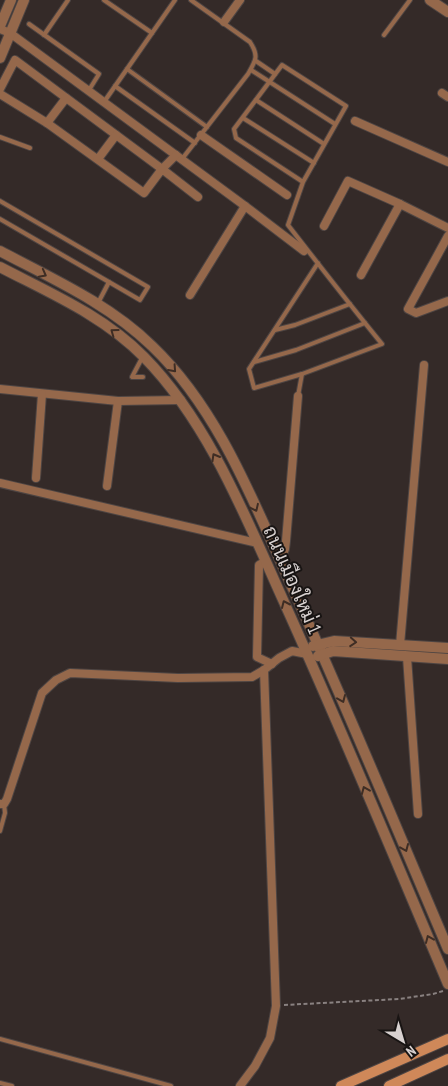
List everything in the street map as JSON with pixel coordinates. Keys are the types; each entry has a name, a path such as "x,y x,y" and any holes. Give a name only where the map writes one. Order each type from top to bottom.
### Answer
{"main road":[{"path":"341,1086 448,1039"},
{"path":"389,1086 448,1059"}],"street":[{"path":"0,58 3,29 11,0"},
{"path":"3,29 24,0"},
{"path":"224,22 240,0"},
{"path":"430,0 448,12"},
{"path":"3,29 179,157 304,252"},
{"path":"0,89 16,60 198,197"},
{"path":"0,94 47,123 144,193 162,169 179,157"},
{"path":"47,123 66,98"},
{"path":"355,121 448,162"},
{"path":"98,159 116,135"},
{"path":"201,135 287,195"},
{"path":"324,226 348,181 448,228"},
{"path":"361,275 400,204"},
{"path":"190,295 245,206"},
{"path":"448,236 408,309 416,313 448,301"},
{"name":"ถนนเมืองใหม่ 1","path":"0,251 98,303 128,324 179,375 207,416 231,457 320,649 448,949"},
{"name":"ถนนเมืองใหม่ 1","path":"3,268 90,315 119,335 143,356 181,400 219,464 266,561 448,984"},
{"path":"400,645 424,365"},
{"path":"0,389 118,401 181,400"},
{"path":"36,478 42,394"},
{"path":"280,561 286,541 298,396"},
{"path":"107,486 118,401"},
{"path":"0,483 257,543"},
{"path":"266,561 259,565 257,657 272,664"},
{"path":"2,804 7,798 42,693 56,680 70,673 178,678 252,677 292,651 307,654 320,649 334,640 448,648"},
{"path":"320,649 448,659"},
{"path":"407,657 418,814"},
{"path":"240,1086 255,1066 270,1038 276,1006 264,670"}],"lane":[{"path":"44,35 68,0"},
{"path":"104,0 152,33"},
{"path":"104,102 175,0"},
{"path":"179,157 195,143 256,61 256,51 250,42 192,0"},
{"path":"384,35 410,0"},
{"path":"29,24 99,74 88,90"},
{"path":"256,61 275,74"},
{"path":"303,182 236,138 234,129 282,65 346,106 303,182 288,225 382,344 302,374 254,388 249,369 318,263"},
{"path":"127,69 207,127"},
{"path":"251,70 335,124"},
{"path":"115,86 195,143"},
{"path":"256,100 324,144"},
{"path":"243,118 314,163"},
{"path":"0,137 30,148"},
{"path":"0,201 148,287 140,300 0,219"},
{"path":"98,303 109,282"},
{"path":"275,330 295,325 350,304"},
{"path":"254,362 296,350 366,323"},
{"path":"143,356 132,377 143,377"},
{"path":"298,396 302,374"},
{"path":"0,830 5,813 2,804"},
{"path":"0,1039 171,1086"},
{"path":"0,1083 12,1086"}],"path":[{"path":"276,1006 399,999 433,994 448,989"}]}
